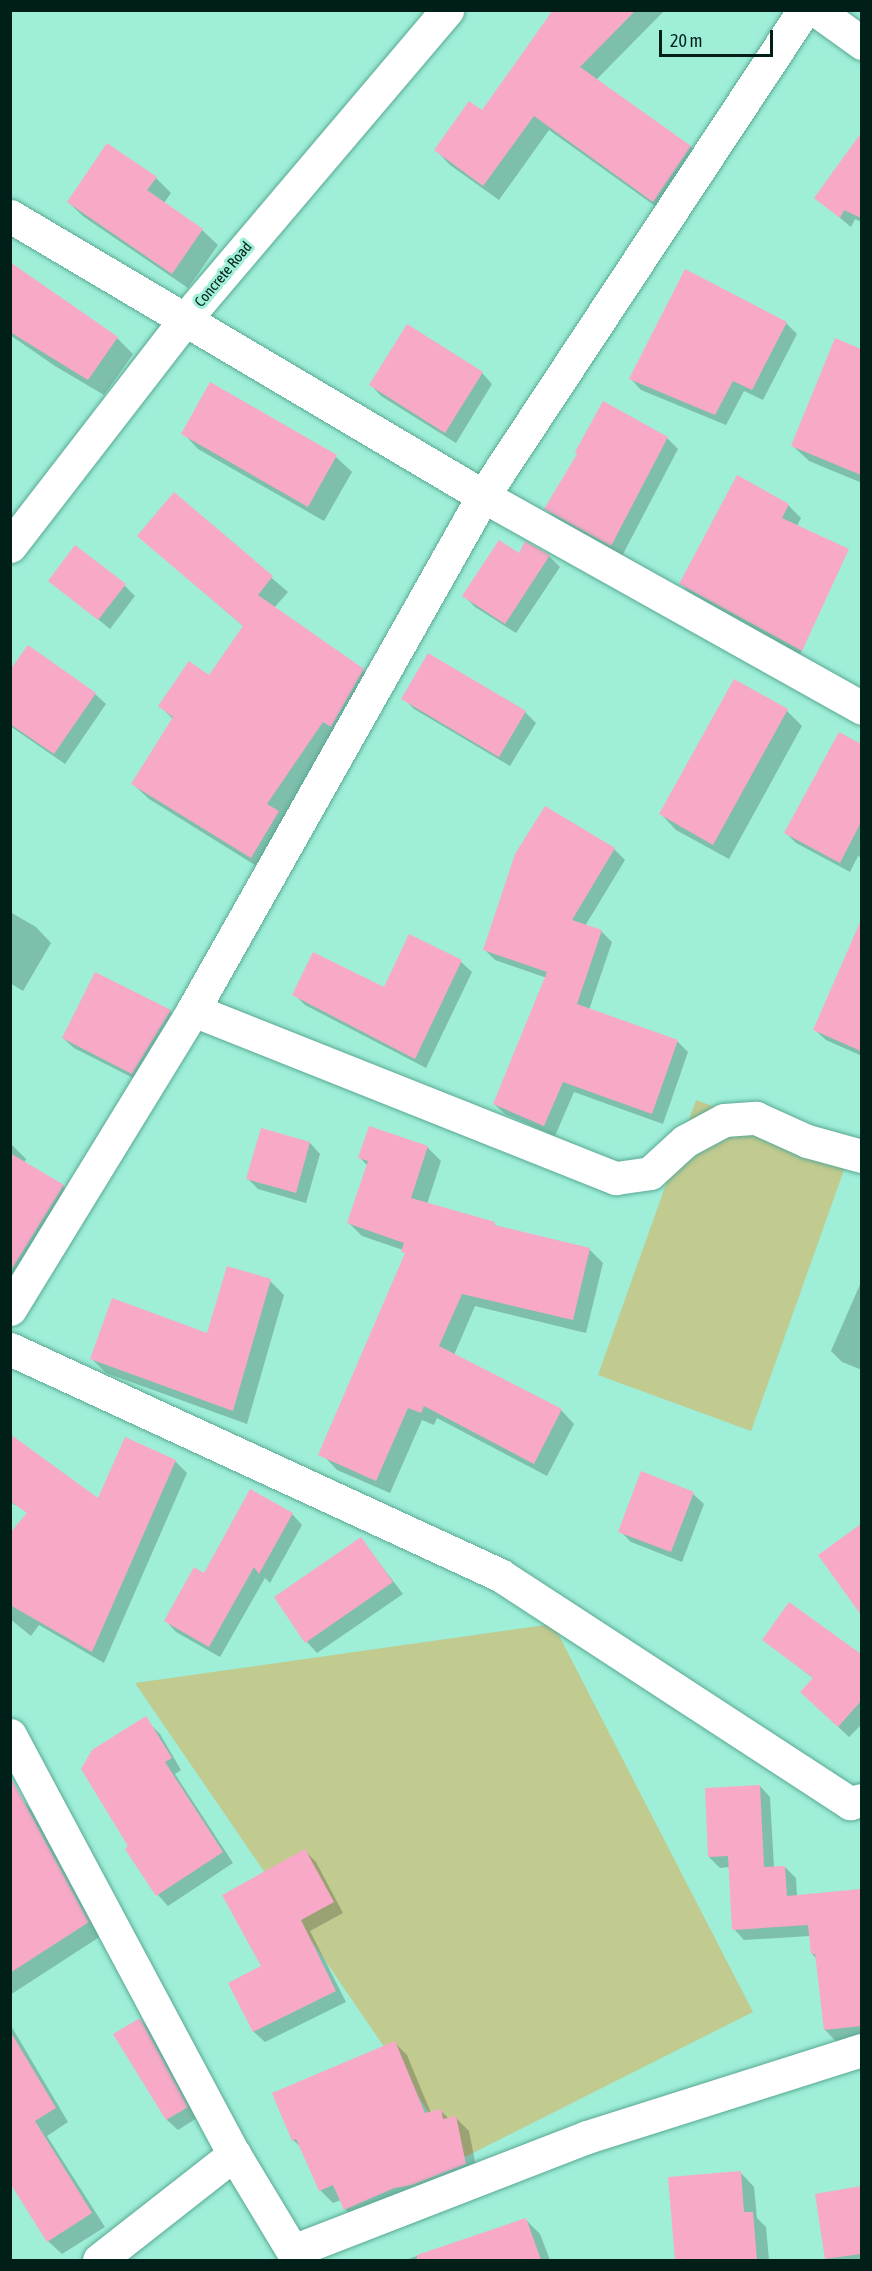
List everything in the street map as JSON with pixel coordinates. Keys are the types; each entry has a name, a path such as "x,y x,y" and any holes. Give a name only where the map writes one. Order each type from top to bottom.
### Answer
{"street":[{"name":"Concrete Road","path":"10,546 186,318 447,10"},
{"path":"10,1310 193,1010 483,496 804,10"},
{"path":"816,10 861,43"},
{"path":"10,216 186,318 483,496 861,708"},
{"path":"193,1010 616,1178 650,1173 685,1141 724,1120 756,1118 807,1141 861,1156"},
{"path":"10,1349 500,1575 858,1807"},
{"path":"10,1735 234,2154 295,2256 587,2137 861,2050"},
{"path":"99,2260 234,2154"}],"green space":[{"path":"696,1100 849,1156 751,1431 598,1375"},
{"path":"553,1624 753,2012 461,2159 135,1683"}],"building":[{"path":"553,10 636,10 580,67 691,146 653,202 534,116 483,186 434,150 469,101 482,110"},
{"path":"861,133 861,218 844,210 840,218 814,198"},
{"path":"107,143 157,177 147,190 203,229 172,274 67,202"},
{"path":"10,262 118,337 88,380 10,332"},
{"path":"685,269 787,322 752,390 733,381 715,415 629,379"},
{"path":"407,324 483,372 445,433 369,385"},
{"path":"835,338 861,349 861,475 791,446"},
{"path":"210,382 337,455 308,507 181,434"},
{"path":"603,401 668,437 611,546 544,509 577,454 575,452"},
{"path":"737,475 789,504 782,518 849,549 802,651 679,584"},
{"path":"174,492 273,576 258,595 364,669 331,727 323,722 267,804 279,811 251,858 131,784 173,717 158,706 189,661 209,675 243,626 137,536"},
{"path":"499,540 519,553 525,541 550,555 505,624 462,596"},
{"path":"75,545 126,584 98,620 48,581"},
{"path":"28,645 96,693 54,754 10,724 10,670"},
{"path":"428,653 526,711 499,757 401,699"},
{"path":"734,679 788,709 713,845 659,814"},
{"path":"839,732 861,744 861,822 840,863 784,833"},
{"path":"545,806 615,848 572,920 602,930 577,1004 678,1040 652,1114 563,1082 544,1126 493,1104 547,972 483,950 515,854"},
{"path":"861,920 861,1051 813,1030"},
{"path":"409,934 462,960 415,1059 292,995 313,952 384,987"},
{"path":"95,972 171,1010 132,1074 62,1038"},
{"path":"369,1126 428,1146 411,1198 495,1222 494,1225 590,1248 573,1320 462,1294 439,1346 562,1409 534,1464 424,1406 421,1413 408,1408 376,1481 318,1455 405,1253 401,1252 404,1243 347,1223 368,1161 358,1158"},
{"path":"261,1128 310,1142 296,1193 246,1179"},
{"path":"10,1153 64,1185 10,1272"},
{"path":"227,1266 271,1279 233,1411 90,1359 112,1298 207,1333"},
{"path":"10,1434 98,1498 125,1437 176,1460 92,1652 10,1605 10,1533 27,1513 10,1501"},
{"path":"641,1471 694,1492 671,1552 618,1532"},
{"path":"250,1489 293,1513 259,1574 254,1567 209,1647 164,1621 194,1567 204,1573"},
{"path":"861,1524 861,1615 818,1555"},
{"path":"361,1537 393,1582 305,1643 274,1597"},
{"path":"789,1602 861,1654 861,1701 838,1727 800,1692 813,1678 762,1640"},
{"path":"146,1716 172,1758 165,1762 223,1852 156,1896 125,1849 128,1846 81,1769 92,1750"},
{"path":"10,1776 89,1922 10,1973"},
{"path":"760,1785 764,1867 785,1866 787,1896 861,1889 861,2026 824,2030 815,1954 811,1954 808,1925 732,1930 728,1856 708,1857 705,1788"},
{"path":"305,1849 334,1902 301,1920 336,1991 253,2032 228,1983 261,1966 222,1895"},
{"path":"140,2018 188,2107 166,2120 113,2034"},
{"path":"10,2031 56,2108 35,2121 92,2213 47,2242 10,2183"},
{"path":"395,2041 425,2113 441,2109 443,2119 456,2116 466,2164 412,2185 394,2188 344,2210 333,2185 319,2191 296,2139 292,2141 272,2093"},
{"path":"741,2171 744,2212 753,2212 757,2260 675,2260 668,2177"},
{"path":"861,2186 861,2254 825,2259 815,2194"},
{"path":"526,2218 541,2260 417,2260 417,2255"}]}
